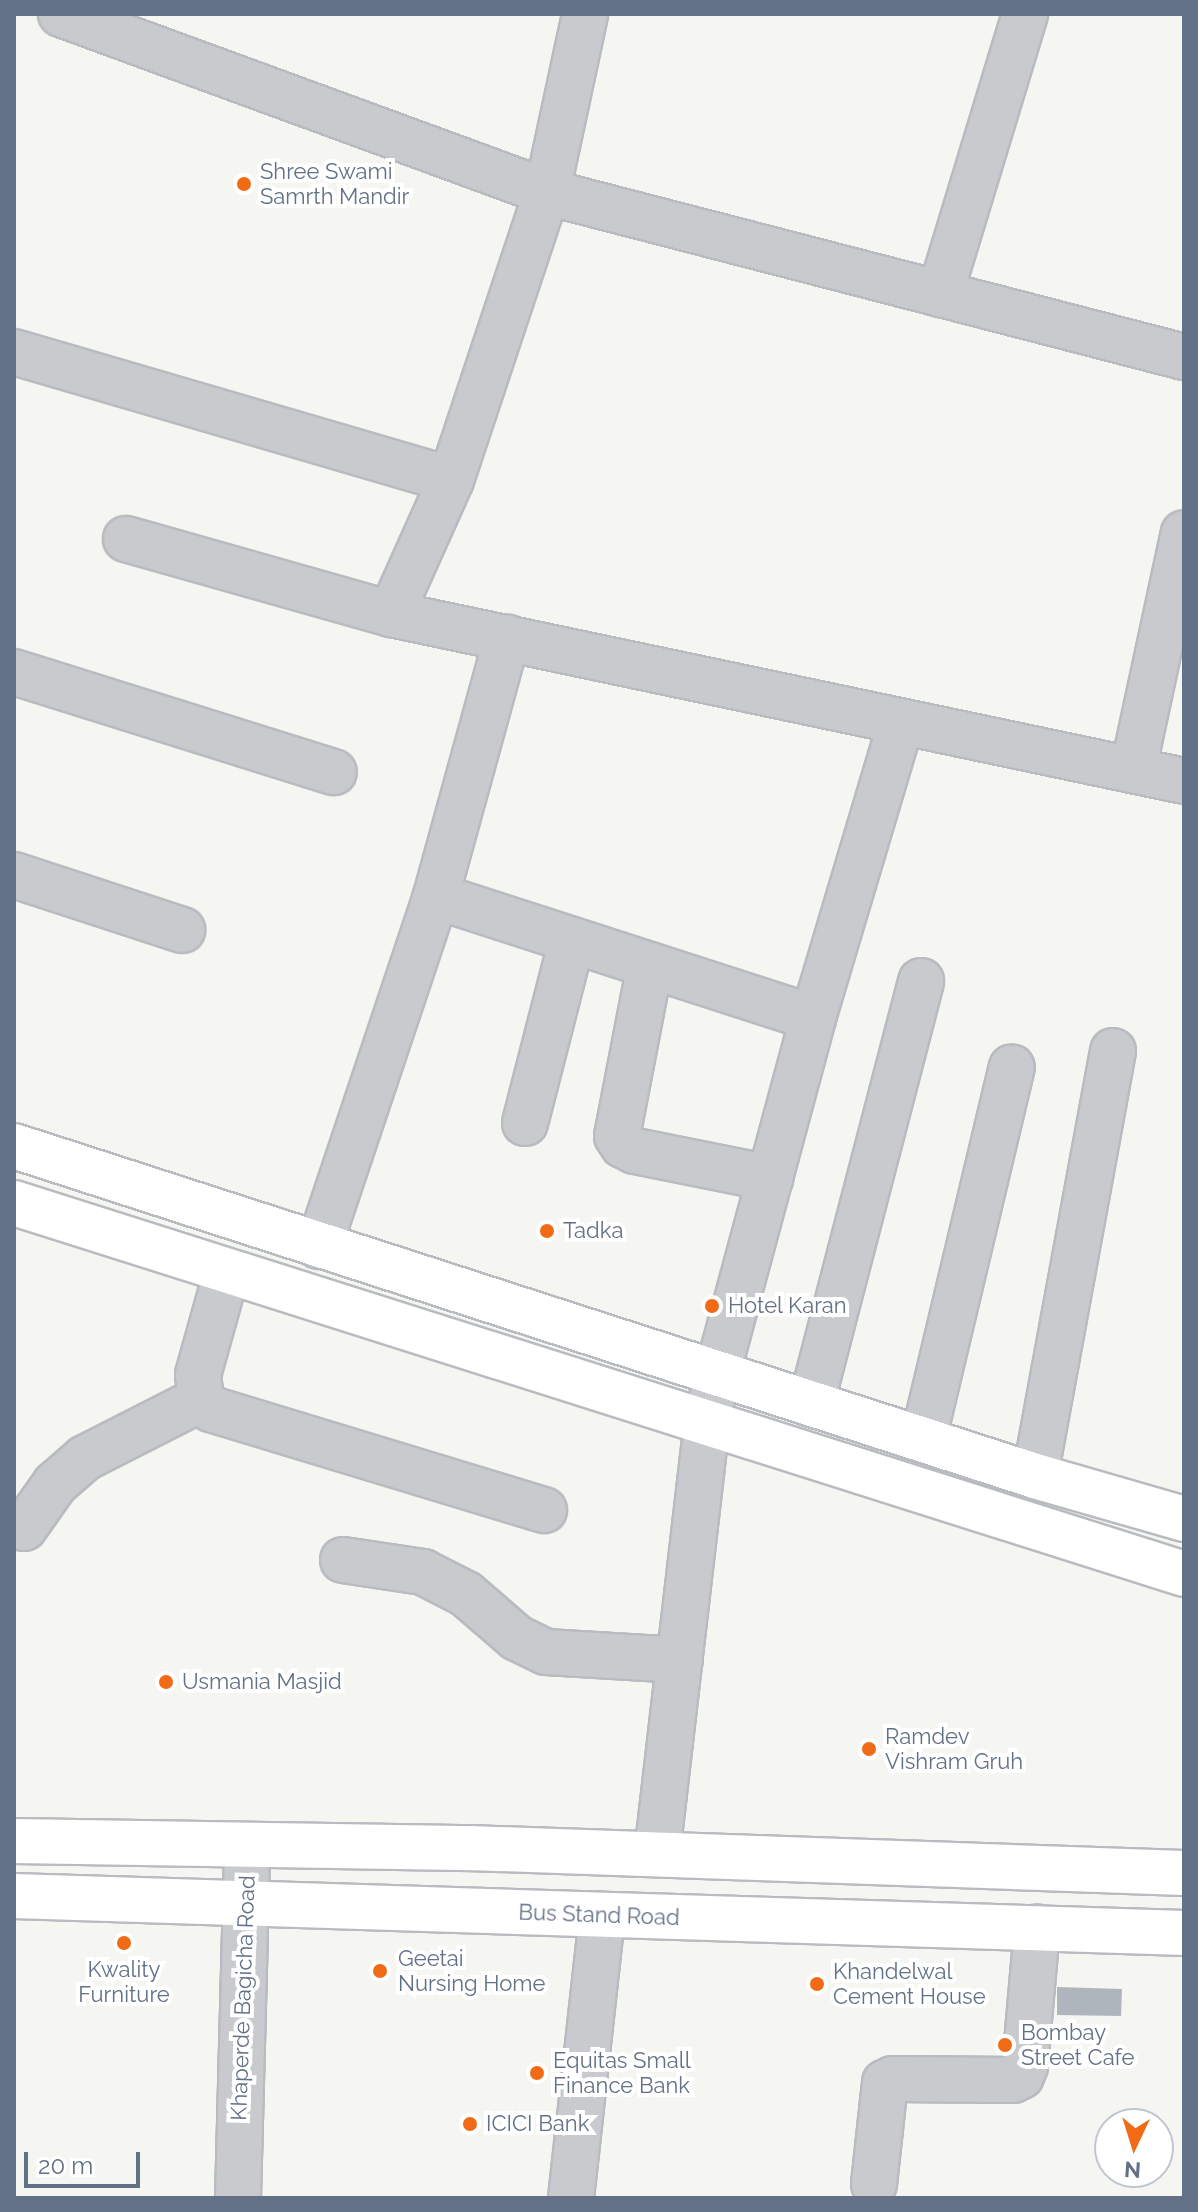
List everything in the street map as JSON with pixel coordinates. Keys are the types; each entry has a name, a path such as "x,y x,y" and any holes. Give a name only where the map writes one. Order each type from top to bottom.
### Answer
{"main road":[{"path":"14,1146 1035,1476 1184,1519"},
{"path":"14,1203 1184,1574"},
{"path":"14,1841 657,1854 1184,1873"},
{"name":"Bus Stand Road","path":"14,1896 1184,1933"}],"street":[{"path":"61,14 547,192 1184,357"},
{"path":"391,614 451,480 547,192 585,14"},
{"path":"940,294 1025,14"},
{"path":"14,352 451,480"},
{"path":"1133,770 1184,533"},
{"path":"126,539 391,614 1184,781"},
{"path":"319,1246 436,896 507,638"},
{"path":"14,672 334,772"},
{"path":"657,1854 707,1423 717,1374 813,1018 901,722"},
{"path":"14,875 182,930"},
{"path":"436,896 813,1018"},
{"path":"525,1123 572,940"},
{"path":"650,965 617,1136 623,1145 635,1151 770,1178"},
{"path":"811,1404 921,981"},
{"path":"1035,1476 1113,1051"},
{"path":"923,1440 1012,1067"},
{"path":"227,1271 198,1375 201,1399 211,1409 544,1510"},
{"path":"24,1528 55,1484 85,1458 201,1399"},
{"path":"343,1560 423,1572 466,1594 517,1638 546,1652 680,1660"},
{"name":"Khaperde Bagicha Road","path":"238,2198 247,1845"},
{"path":"571,2198 602,1915"},
{"path":"874,2184 885,2083 893,2079 1013,2080 1021,2076 1025,2066 1037,1928"}],"building":[{"path":"1057,1987 1122,1989 1121,2016 1057,2015"}],"place":[{"name":"Shree Swami Samrth Mandir","path":"244,184"},
{"name":"Tadka","path":"547,1231"},
{"name":"Hotel Karan","path":"712,1306"},
{"name":"Usmania Masjid","path":"166,1682"},
{"name":"Ramdev Vishram Gruh","path":"869,1749"},
{"name":"Kwality Furniture","path":"124,1943"},
{"name":"Geetai Nursing Home","path":"380,1971"},
{"name":"Khandelwal Cement House","path":"817,1984"},
{"name":"Bombay Street Cafe","path":"1005,2045"},
{"name":"Equitas Small Finance Bank","path":"537,2073"},
{"name":"ICICI Bank","path":"470,2124"}]}
